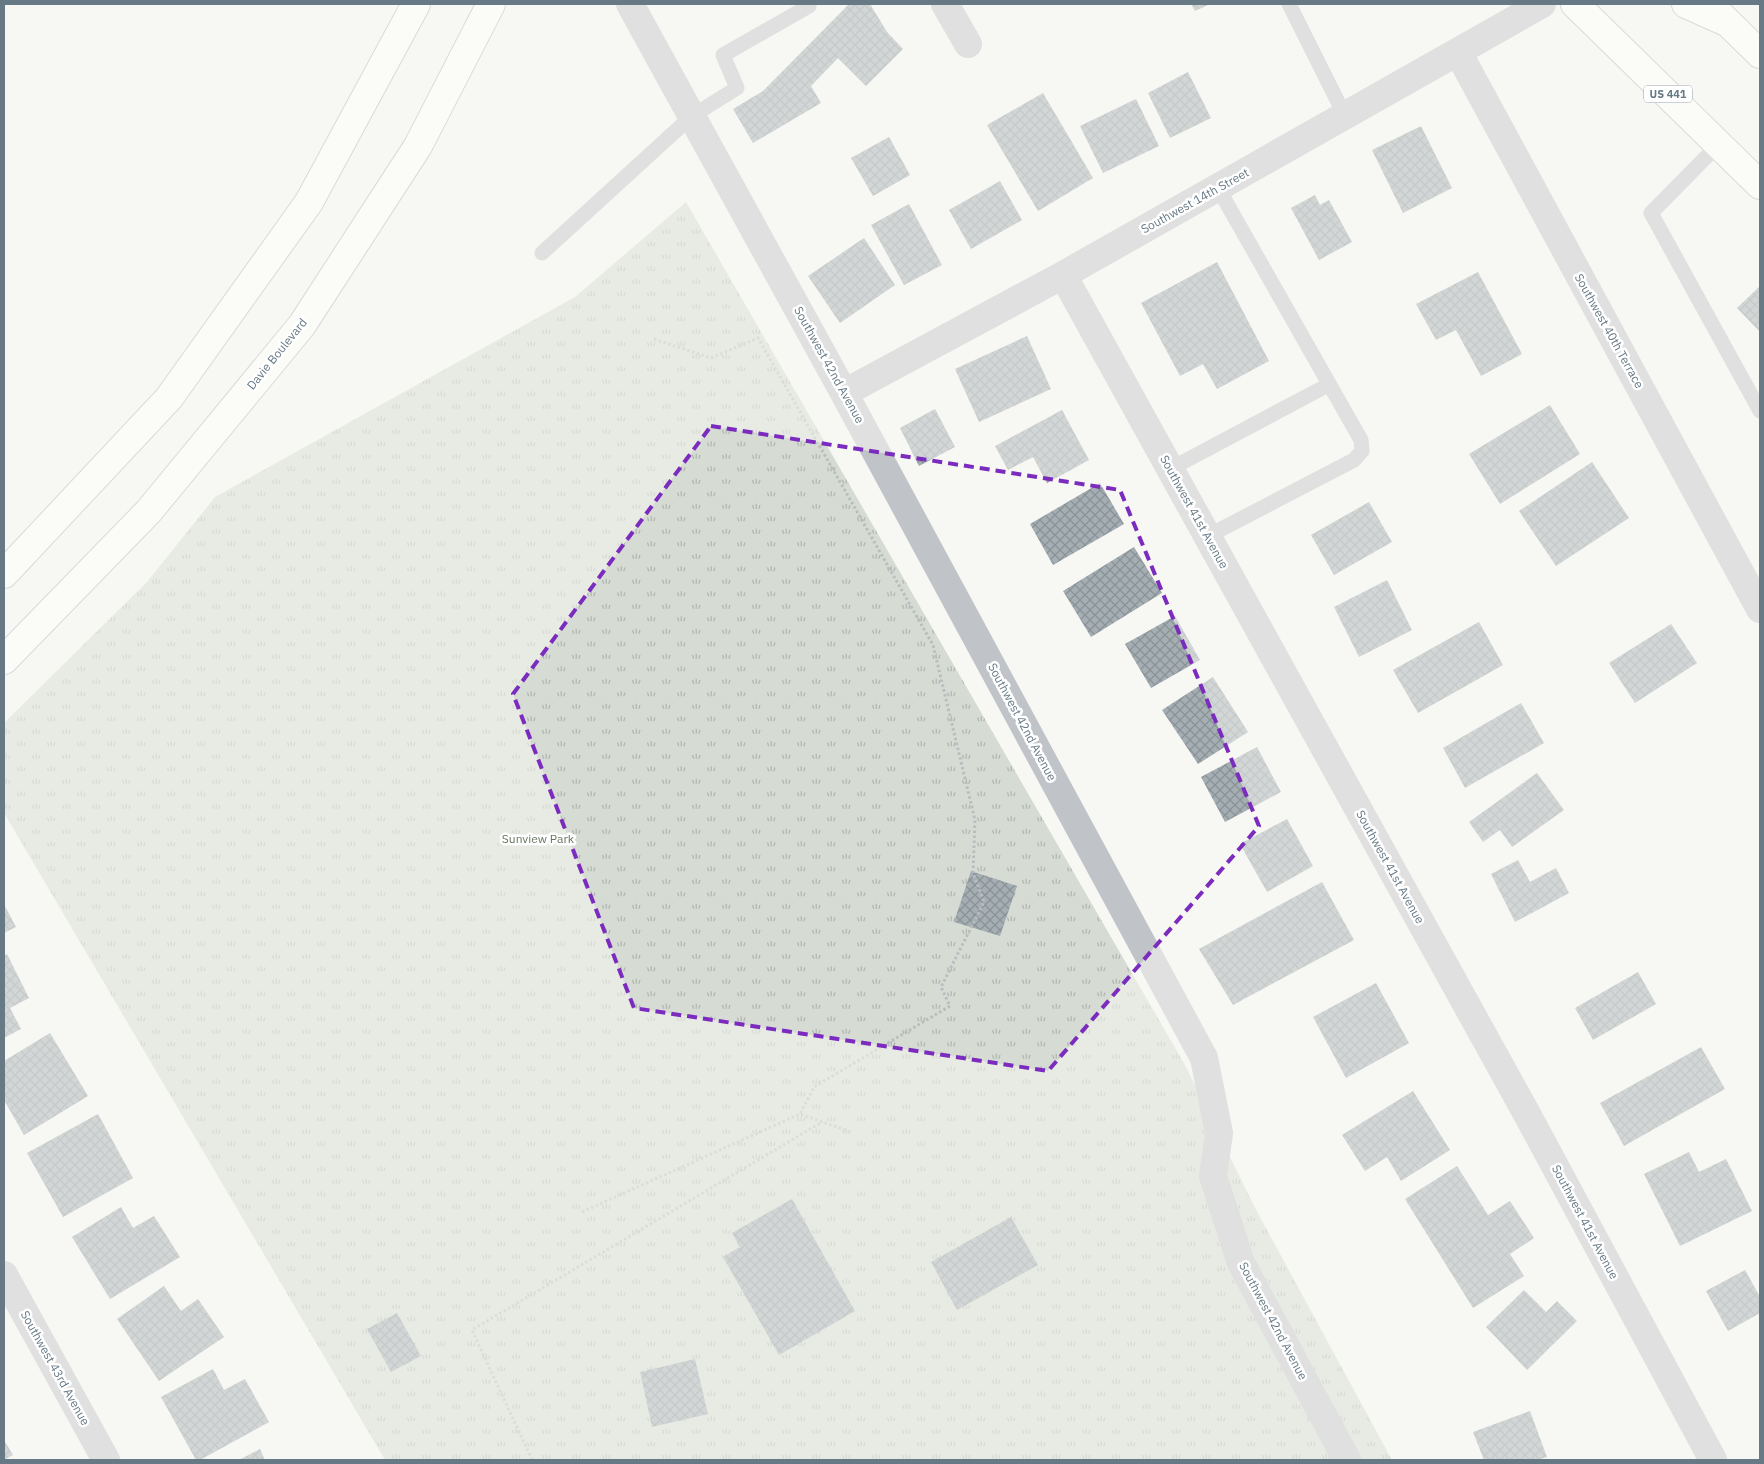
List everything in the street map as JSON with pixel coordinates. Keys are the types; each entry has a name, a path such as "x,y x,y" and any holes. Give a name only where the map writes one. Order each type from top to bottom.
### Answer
{"main road":[{"path":"4,574 169,398 309,202 416,4"},
{"name":"Davie Boulevard","path":"4,660 148,511 302,325 418,146 491,4"},
{"name":"US 441","path":"1575,4 1760,184"},
{"path":"1686,4 1730,24"},
{"path":"1709,4 1760,54"}],"street":[{"name":"Southwest 42nd Avenue","path":"630,4 844,393 1204,1058 1219,1133 1213,1176 1241,1263 1347,1460"},
{"path":"945,4 968,44"},
{"name":"Southwest 14th Street","path":"844,393 1063,275 1542,4"},
{"name":"Southwest 40th Terrace","path":"1458,52 1760,609"},
{"name":"Southwest 41st Avenue","path":"1063,275 1532,1124 1713,1460"},
{"name":"Southwest 43rd Avenue","path":"4,1275 106,1460"}],"lane":[{"path":"1289,4 1345,116"},
{"path":"542,253 692,116 737,88 723,56 810,6"},
{"path":"1719,144 1652,213 1760,412"},
{"path":"1208,536 1354,460 1362,450 1361,440 1218,188"},
{"path":"1170,469 1328,384"}],"path":[{"path":"582,1212 800,1114 814,1087 950,1006 941,986 984,902 973,874 975,820 933,645 758,338 711,358 654,339"},
{"path":"800,1114 851,1132"},
{"path":"532,1460 472,1330 822,1122"}],"highlighted area":[{"path":"711,426 1120,490 1259,826 1048,1071 634,1008 513,694"}],"green space":[{"name":"Sunview Park","path":"686,202 1185,1065 1254,1206 1392,1460 385,1460 4,813 4,723 147,582 215,497 575,297"}],"building":[{"path":"849,4 870,4 887,32 903,49 866,86 838,58 811,86 821,103 753,143 733,109 763,91"},
{"path":"1191,4 1210,4 1195,11"},
{"path":"1188,72 1211,118 1170,138 1148,93"},
{"path":"1043,93 1093,178 1038,211 987,125"},
{"path":"1136,99 1159,146 1103,173 1080,126"},
{"path":"1421,126 1452,188 1403,213 1372,150"},
{"path":"889,137 910,175 873,196 851,158"},
{"path":"1000,181 1022,220 971,249 949,210"},
{"path":"1315,195 1320,205 1329,200 1352,242 1319,260 1291,208"},
{"path":"909,204 942,265 904,285 871,225"},
{"path":"864,238 895,285 840,323 808,276"},
{"path":"1217,262 1269,361 1217,389 1203,364 1180,376 1141,303"},
{"path":"1478,272 1522,354 1481,376 1456,330 1436,340 1416,304"},
{"path":"1760,286 1760,332 1737,308"},
{"path":"1027,336 1051,389 979,422 955,369"},
{"path":"1550,405 1580,454 1500,504 1469,454"},
{"path":"935,409 955,447 919,466 900,428"},
{"path":"1062,410 1089,460 1047,483 1033,457 1008,470 995,446"},
{"path":"1592,462 1629,518 1556,566 1519,511"},
{"path":"1100,483 1124,524 1053,565 1030,524"},
{"path":"1369,502 1392,542 1334,575 1311,535"},
{"path":"1134,547 1162,593 1091,637 1063,591"},
{"path":"1387,580 1412,630 1359,657 1334,607"},
{"path":"1175,616 1200,660 1151,688 1125,644"},
{"path":"1479,622 1503,665 1418,713 1393,670"},
{"path":"1671,624 1697,663 1635,703 1609,663"},
{"path":"1213,677 1248,732 1198,764 1162,710"},
{"path":"1521,703 1544,743 1465,788 1443,748"},
{"path":"1257,747 1281,792 1225,822 1201,777"},
{"path":"1537,773 1564,810 1512,847 1500,830 1483,842 1469,822"},
{"path":"1287,819 1313,866 1267,892 1240,844"},
{"path":"1518,860 1530,882 1556,868 1569,893 1515,922 1491,874"},
{"path":"971,871 1017,886 1000,936 954,922"},
{"path":"1322,882 1354,940 1233,1005 1199,949"},
{"path":"4,904 16,927 4,933"},
{"path":"7,954 29,998 10,1008 21,1029 4,1038 4,956"},
{"path":"1638,972 1656,1004 1593,1040 1575,1008"},
{"path":"1376,983 1409,1043 1346,1078 1313,1017"},
{"path":"50,1033 88,1096 24,1135 4,1100 4,1061"},
{"path":"1701,1047 1725,1089 1624,1146 1600,1103"},
{"path":"1413,1091 1450,1150 1401,1181 1387,1157 1365,1171 1342,1135"},
{"path":"98,1114 133,1178 63,1217 27,1153"},
{"path":"1689,1152 1699,1172 1726,1159 1752,1211 1680,1246 1644,1174"},
{"path":"1457,1166 1488,1215 1510,1201 1534,1238 1510,1254 1524,1276 1473,1308 1405,1199"},
{"path":"792,1199 855,1311 779,1355 723,1257 740,1247 732,1233"},
{"path":"121,1207 133,1228 154,1216 180,1257 110,1299 72,1237"},
{"path":"1011,1217 1038,1265 957,1310 931,1262"},
{"path":"1745,1270 1760,1297 1760,1313 1728,1331 1706,1291"},
{"path":"164,1286 181,1311 198,1299 224,1337 159,1381 117,1319"},
{"path":"1524,1290 1546,1312 1557,1301 1577,1321 1527,1370 1486,1327"},
{"path":"397,1313 421,1356 391,1372 367,1329"},
{"path":"695,1359 708,1414 652,1427 640,1372"},
{"path":"213,1369 224,1390 245,1379 269,1422 200,1460 196,1460 161,1397"},
{"path":"1530,1411 1547,1457 1537,1460 1484,1460 1473,1432"},
{"path":"4,1440 13,1455 4,1460"},
{"path":"260,1449 265,1460 239,1460"}]}
